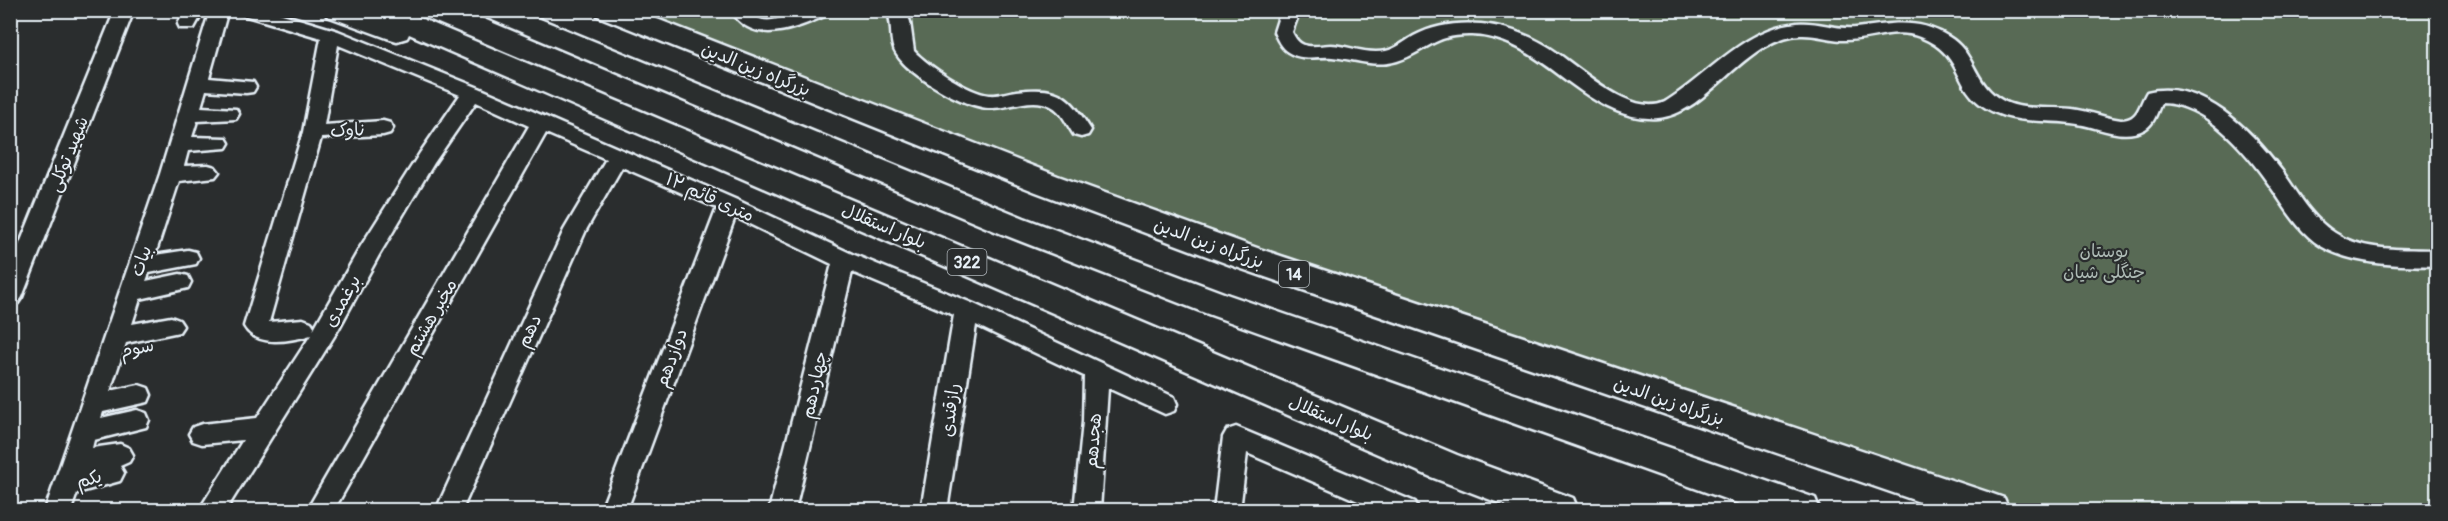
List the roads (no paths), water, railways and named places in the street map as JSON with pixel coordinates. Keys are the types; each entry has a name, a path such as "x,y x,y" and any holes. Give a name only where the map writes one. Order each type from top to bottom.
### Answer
{"main road":[{"name":"بلوار استقلال","path":"376,10 1444,466 1559,510"},
{"path":"493,10 1012,226 1217,304 1801,510"},
{"name":"بزرگراه زین الدین","path":"608,10 1047,184 1248,258 1990,510"},
{"name":"بلوار استقلال","path":"334,23 395,31 1506,510"}],"street":[{"name":"شهید توکلی","path":"10,297 125,10"},
{"name":"بیات","path":"58,510 171,174 219,10"},
{"name":"۱۲ متری قائم","path":"247,10 334,23 472,93 729,205 843,260 966,310 1165,404"},
{"path":"740,10 749,22 769,28 822,10"},
{"path":"896,10 900,16 901,45 906,55 915,63 972,99 992,102 1014,98 1049,98 1063,104 1081,130"},
{"path":"1291,10 1283,32 1287,42 1297,50 1334,51 1363,58 1387,57 1427,37 1451,30 1490,30 1508,35 1541,51 1606,97 1644,110 1656,111 1670,108 1707,84 1742,52 1780,33 1796,29 1851,34 1908,26 1946,42 1962,59 1984,97 2004,109 2026,115 2072,116 2117,126 2134,127 2143,122 2154,97 2177,98 2196,106 2225,123 2268,167 2312,228 2330,240 2347,248 2416,258 2438,258"},
{"path":"1472,29 1485,11"},
{"name":"برغمدی","path":"303,328 271,332 261,330 256,326 313,132 323,68 334,23"},
{"path":"199,83 246,87"},
{"name":"برغمدی","path":"212,510 330,324 369,252 427,158 472,93"},
{"path":"189,114 229,114"},
{"name":"مخبر هشتم","path":"320,510 541,123"},
{"name":"ناوک","path":"313,132 383,128"},
{"path":"179,144 219,143"},
{"name":"دهم","path":"449,510 575,231 618,156"},
{"path":"171,174 208,172"},
{"name":"دوازدهم","path":"614,510 729,205"},
{"path":"139,266 188,258"},
{"name":"چهاردهم","path":"782,510 800,448 843,260"},
{"path":"130,293 180,282"},
{"name":"رازقندی","path":"934,510 966,310"},
{"name":"سوم","path":"113,345 167,334"},
{"name":"هجدهم","path":"1087,510 1095,422 1096,372"},
{"path":"93,404 139,394"},
{"path":"84,432 137,420"},
{"path":"202,434 264,428"},
{"path":"1227,510 1236,437 1406,510"},
{"name":"یکم","path":"67,485 116,464 75,460"}],"park label":[{"name":"بوستان جنگلی شیان","path":"2104,261"}]}
